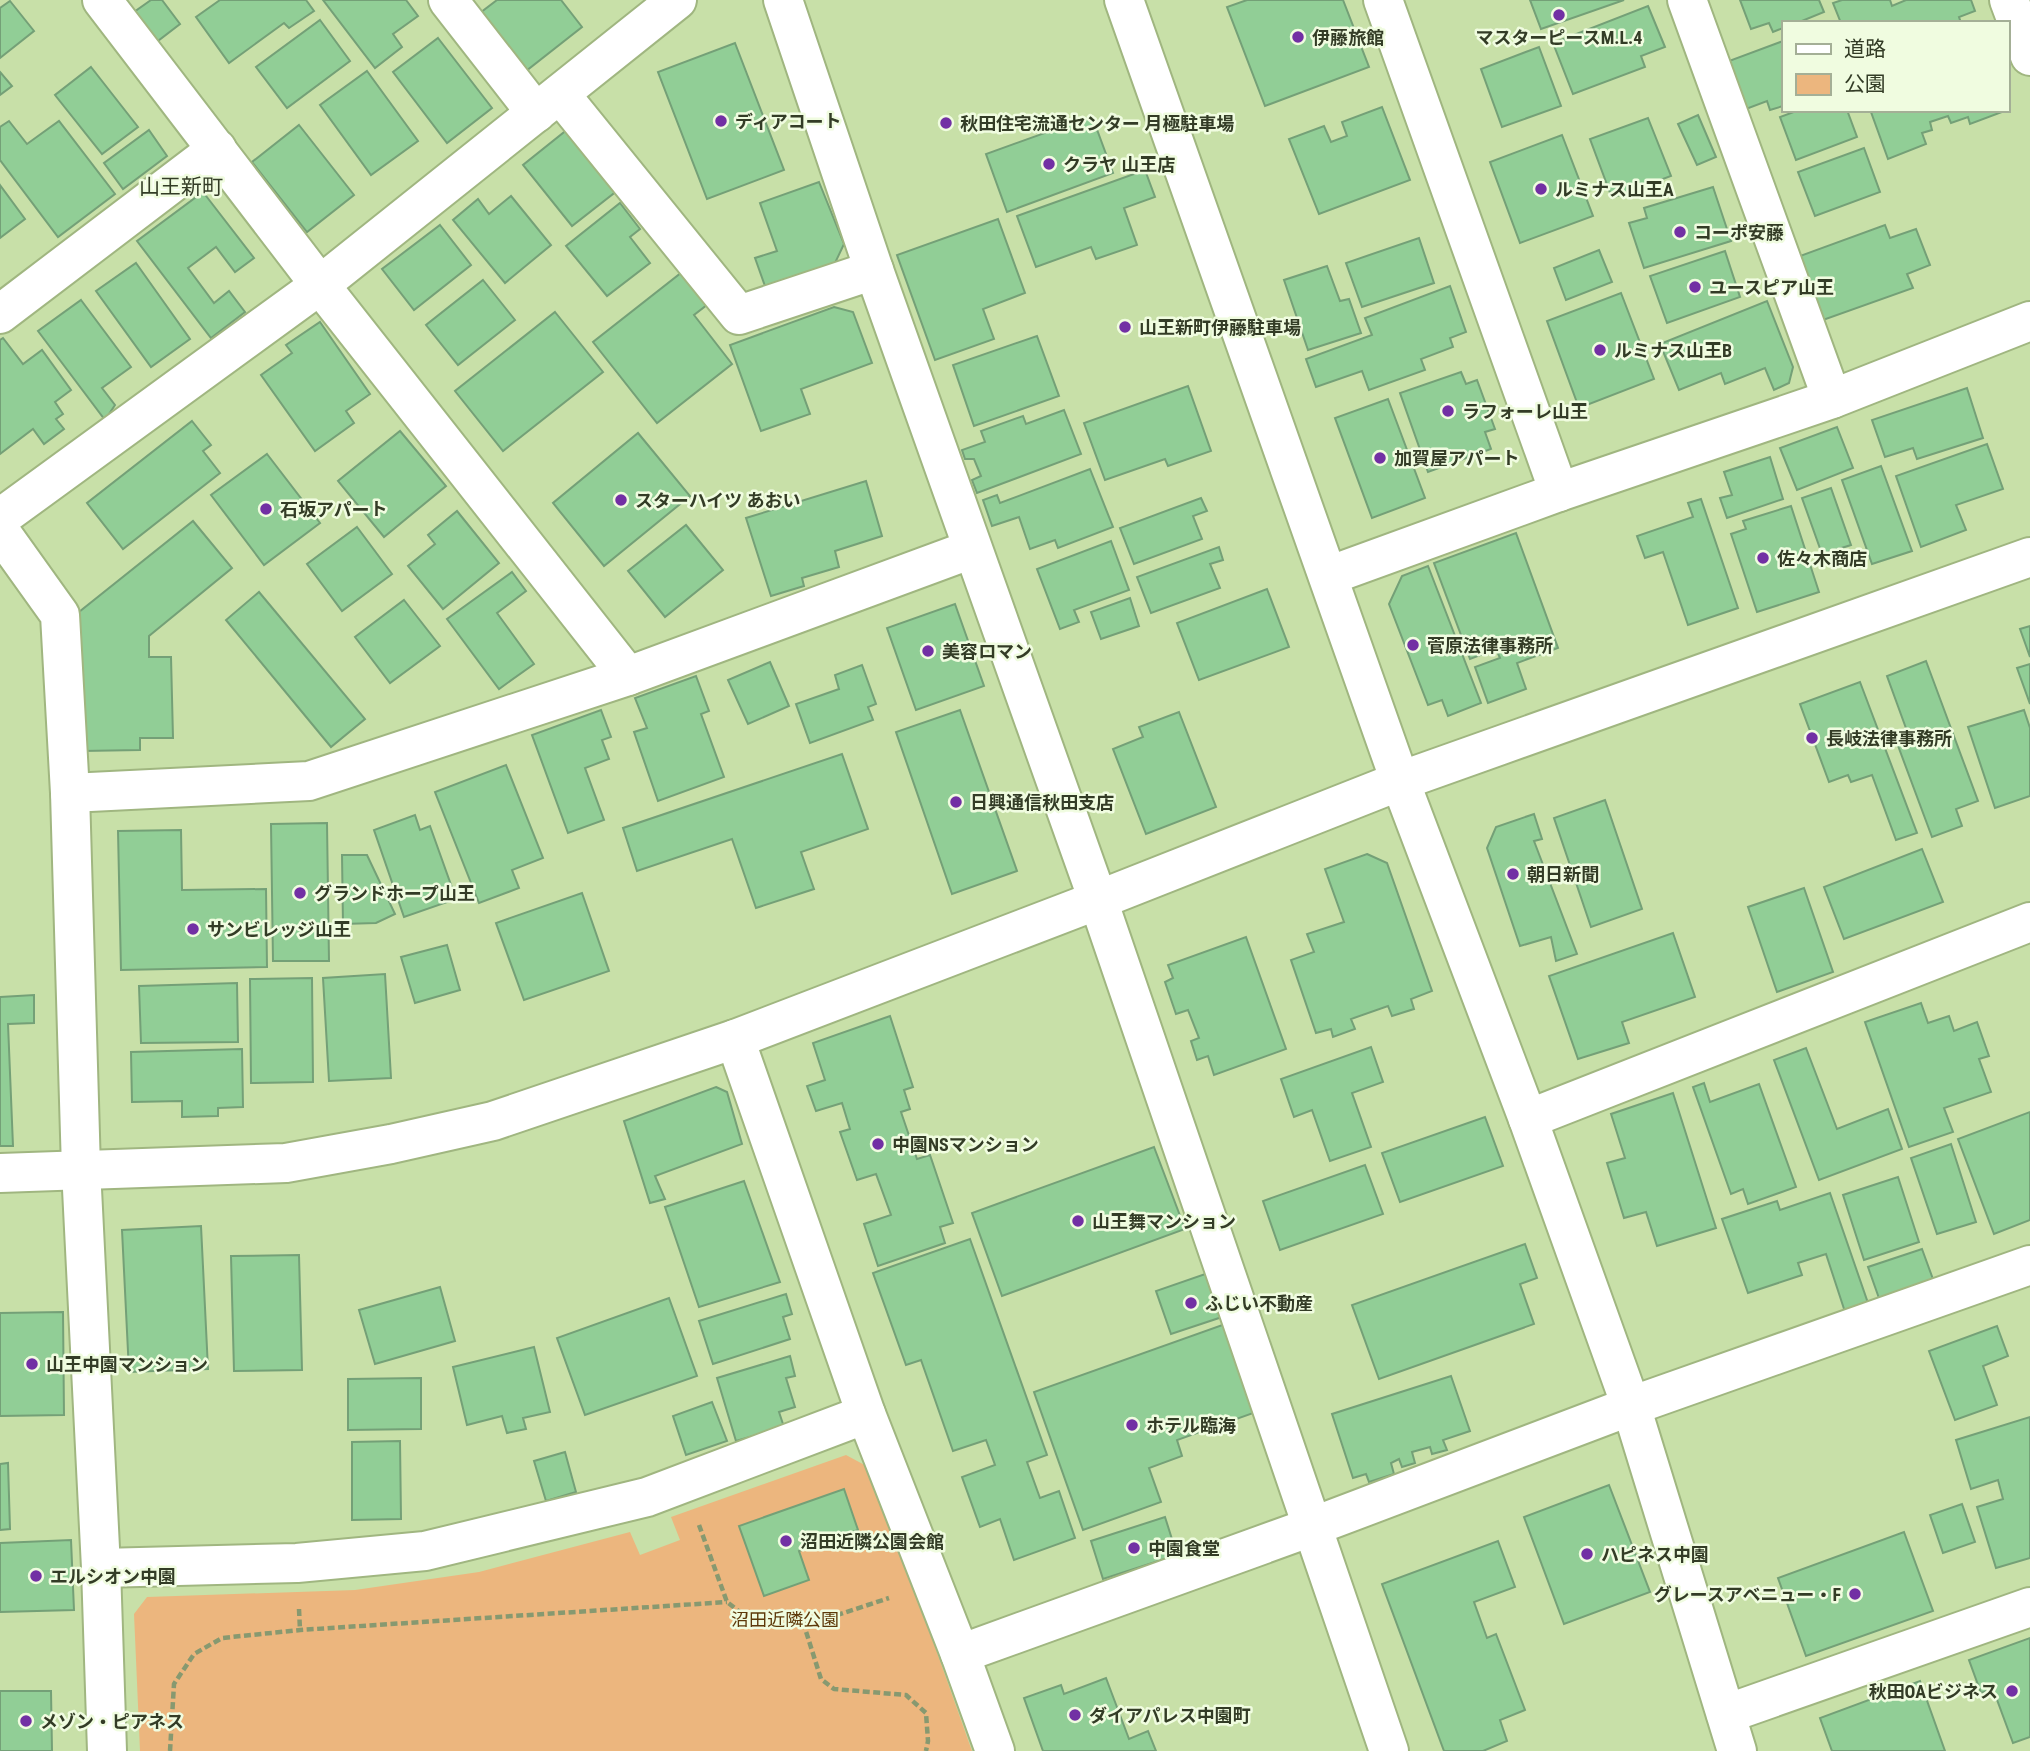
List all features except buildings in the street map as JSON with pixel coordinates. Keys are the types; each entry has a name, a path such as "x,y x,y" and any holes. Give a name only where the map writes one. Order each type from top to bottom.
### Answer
{"street":[{"path":"102,0 320,285 628,676"},
{"path":"448,0 548,103 738,315 874,270"},
{"path":"0,518 320,285 677,0"},
{"path":"783,0 874,270 1098,900 1390,1751"},
{"path":"1124,0 1400,781 1528,1119 1631,1406 1737,1751"},
{"path":"1383,0 1559,492"},
{"path":"1687,0 1832,399"},
{"path":"2009,0 2030,56"},
{"path":"0,314 217,149"},
{"path":"1328,576 1559,492 1832,399 2030,321"},
{"path":"0,531 60,615 70,793 81,1168 101,1568 107,1751"},
{"path":"70,793 309,781 628,676 972,549"},
{"path":"0,1173 81,1168 286,1163 391,1144 492,1121 735,1039 1400,781 2030,557"},
{"path":"1528,1119 2030,922"},
{"path":"735,1039 866,1414 995,1751"},
{"path":"960,1654 1314,1526 1631,1406 2030,1265"},
{"path":"101,1568 297,1563 425,1550 647,1497 866,1414"},
{"path":"1726,1714 2030,1607"}],"path":[{"path":"699,1527 727,1602 750,1620 769,1626 819,1621 932,1583"},
{"path":"170,1751 174,1684 194,1654 222,1638 300,1630 727,1602"},
{"path":"803,1622 821,1679 834,1689 906,1695 926,1713 929,1741 926,1751"}],"green space":[{"name":"沼田近隣公園","path":"846,1455 872,1469 972,1751 140,1751 134,1614 147,1597 355,1590 479,1572 630,1532 640,1555 680,1540 671,1517"}],"place":[{"name":"マスターピースM.L.4","path":"1559,15"},
{"name":"伊藤旅館","path":"1298,37"},
{"name":"ディアコート","path":"721,121"},
{"name":"秋田住宅流通センター 月極駐車場","path":"946,123"},
{"name":"クラヤ 山王店","path":"1049,164"},
{"name":"ルミナス山王A","path":"1541,189"},
{"name":"コーポ安藤","path":"1680,232"},
{"name":"ユースピア山王","path":"1695,287"},
{"name":"山王新町伊藤駐車場","path":"1125,327"},
{"name":"ルミナス山王B","path":"1600,350"},
{"name":"ラフォーレ山王","path":"1448,411"},
{"name":"加賀屋アパート","path":"1380,458"},
{"name":"スターハイツ あおい","path":"621,500"},
{"name":"石坂アパート","path":"266,509"},
{"name":"佐々木商店","path":"1763,558"},
{"name":"菅原法律事務所","path":"1413,645"},
{"name":"美容ロマン","path":"928,651"},
{"name":"長岐法律事務所","path":"1812,738"},
{"name":"日興通信秋田支店","path":"956,802"},
{"name":"朝日新聞","path":"1513,874"},
{"name":"グランドホープ山王","path":"300,893"},
{"name":"サンビレッジ山王","path":"193,929"},
{"name":"中園NSマンション","path":"878,1144"},
{"name":"山王舞マンション","path":"1078,1221"},
{"name":"ふじい不動産","path":"1191,1303"},
{"name":"山王中園マンション","path":"32,1364"},
{"name":"ホテル臨海","path":"1132,1425"},
{"name":"沼田近隣公園会館","path":"786,1541"},
{"name":"中園食堂","path":"1134,1548"},
{"name":"ハピネス中園","path":"1587,1554"},
{"name":"エルシオン中園","path":"36,1576"},
{"name":"グレースアベニュー・F","path":"1855,1594"},
{"name":"秋田OAビジネス","path":"2012,1691"},
{"name":"ダイアパレス中園町","path":"1075,1715"},
{"name":"メゾン・ピアネス","path":"26,1721"}],"district":[{"name":"山王新町","path":"181,187"}]}
